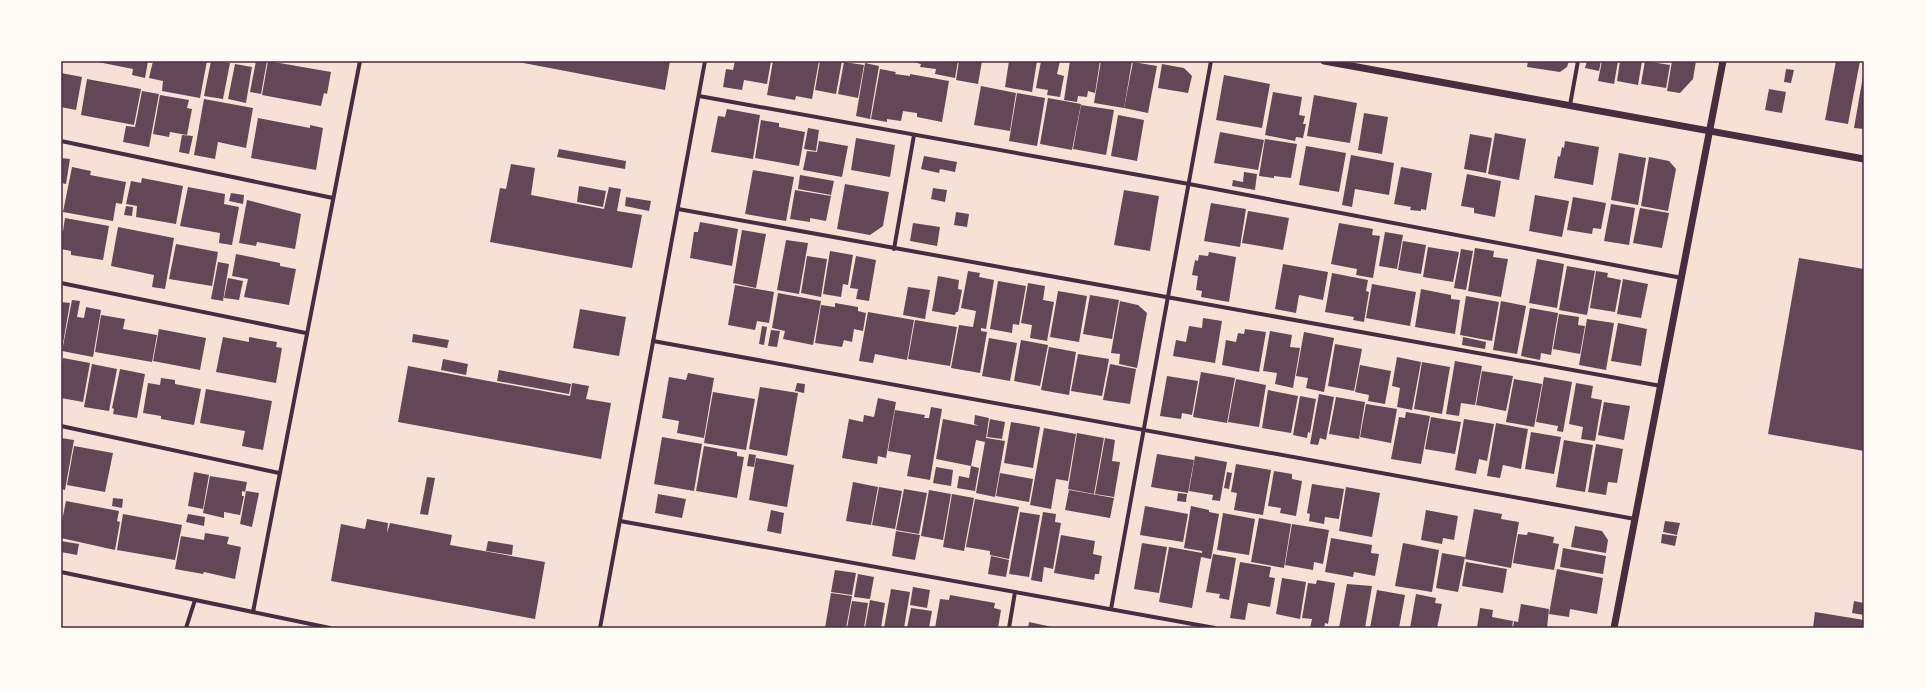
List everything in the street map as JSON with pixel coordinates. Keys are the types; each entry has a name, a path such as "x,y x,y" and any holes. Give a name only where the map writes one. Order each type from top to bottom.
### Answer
{"street":[{"path":"253,612 358,61"},
{"path":"600,628 706,61"},
{"path":"1111,609 1211,61"},
{"path":"1324,61 1864,159"},
{"path":"1570,105 1578,61"},
{"path":"1614,628 1723,61"},
{"path":"699,96 1189,184 1682,278"},
{"path":"894,249 914,135"},
{"path":"61,141 333,198"},
{"path":"678,210 1661,386"},
{"path":"61,283 306,333"},
{"path":"653,342 1636,519"},
{"path":"61,426 280,473"},
{"path":"620,521 1215,628"},
{"path":"61,572 330,628"},
{"path":"1009,628 1015,592"},
{"path":"186,628 195,600"}],"building":[{"path":"93,61 148,61 145,78 132,75 133,69"},
{"path":"153,61 207,61 200,98 162,91 163,81 149,78"},
{"path":"211,61 230,63 223,99 204,96"},
{"path":"256,61 267,61 261,94 250,92"},
{"path":"268,61 331,72 327,94 324,93 321,106 262,95"},
{"path":"513,61 670,61 665,90"},
{"path":"735,61 771,61 767,84 744,80 742,90 723,87 726,69 733,70"},
{"path":"773,61 819,61 812,99 796,96 795,100 767,95"},
{"path":"820,61 842,61 836,94 815,90"},
{"path":"910,61 958,61 955,78 935,74 936,69 920,67 921,64"},
{"path":"959,61 982,61 978,84 956,80"},
{"path":"1009,61 1037,61 1032,92 1005,87"},
{"path":"1041,61 1060,61 1057,74 1064,76 1060,97 1047,95 1048,90 1036,88"},
{"path":"1070,61 1100,61 1095,93 1088,91 1087,97 1078,96 1077,102 1064,100"},
{"path":"1101,61 1132,61 1124,108 1094,103"},
{"path":"1528,61 1569,61 1567,67 1560,72 1527,67"},
{"path":"1587,61 1601,61 1599,71 1585,68"},
{"path":"1602,61 1618,61 1614,84 1598,81"},
{"path":"1620,61 1642,61 1638,85 1617,81"},
{"path":"1645,61 1670,65 1666,88 1641,84"},
{"path":"1672,61 1696,61 1693,79 1680,93 1667,91"},
{"path":"1836,61 1860,61 1848,124 1825,120"},
{"path":"844,62 864,65 858,98 838,94"},
{"path":"1133,62 1157,66 1148,113 1124,108"},
{"path":"865,63 879,66 870,119 856,116"},
{"path":"235,64 252,67 246,103 228,99"},
{"path":"1162,64 1184,68 1192,76 1188,93 1158,88"},
{"path":"880,69 896,72 895,74 910,76 910,74 949,81 942,122 917,117 917,113 903,111 901,121 887,119 887,122 871,119"},
{"path":"1786,69 1794,70 1791,83 1784,82"},
{"path":"61,73 82,77 76,110 61,107"},
{"path":"1224,75 1270,84 1262,128 1216,120"},
{"path":"1864,76 1864,129 1854,128"},
{"path":"87,79 141,89 134,125 81,115"},
{"path":"981,86 1016,93 1010,131 974,125"},
{"path":"1769,89 1786,92 1782,113 1765,110"},
{"path":"142,91 159,94 149,147 123,142 126,126 135,127"},
{"path":"1273,92 1302,97 1299,115 1305,116 1303,124 1306,124 1303,138 1296,137 1295,141 1265,135"},
{"path":"1017,93 1045,98 1037,146 1009,141"},
{"path":"160,95 189,100 187,108 192,109 187,135 170,132 169,137 153,134"},
{"path":"1314,95 1357,103 1350,143 1307,136"},
{"path":"1048,98 1081,104 1072,150 1040,144"},
{"path":"204,99 253,108 246,148 218,142 215,159 194,155"},
{"path":"1081,105 1114,110 1106,155 1073,149"},
{"path":"727,109 760,115 753,159 711,152 718,116 725,117"},
{"path":"1364,113 1388,117 1382,154 1358,150"},
{"path":"1118,115 1144,120 1137,161 1111,156"},
{"path":"258,118 310,128 310,125 323,128 316,170 251,158"},
{"path":"761,120 779,123 779,127 805,132 799,166 755,158"},
{"path":"808,128 819,130 816,151 804,149"},
{"path":"1220,132 1264,140 1258,170 1214,163"},
{"path":"1495,133 1526,139 1519,180 1488,174"},
{"path":"1470,134 1492,138 1486,173 1464,169"},
{"path":"182,135 193,136 189,154 179,152"},
{"path":"856,138 895,145 890,177 851,170"},
{"path":"1265,139 1297,144 1291,178 1259,176"},
{"path":"819,141 848,146 842,177 803,170 807,151 817,152"},
{"path":"1565,141 1599,147 1593,185 1554,178 1558,156 1560,157"},
{"path":"1306,146 1346,153 1339,192 1299,185"},
{"path":"559,149 626,161 625,169 557,157"},
{"path":"1619,153 1646,158 1638,205 1611,200"},
{"path":"1351,155 1394,163 1389,195 1355,189 1352,207 1342,205"},
{"path":"924,156 957,162 955,172 940,169 939,173 921,169"},
{"path":"1649,157 1669,161 1676,169 1668,211 1641,206"},
{"path":"61,158 70,159 66,184 61,183"},
{"path":"511,164 535,168 531,195 604,209 609,187 621,189 617,211 642,215 632,268 490,242 500,188 506,189"},
{"path":"72,167 91,171 90,175 126,182 122,204 116,203 113,221 63,212"},
{"path":"1401,167 1432,173 1426,210 1410,210 1411,207 1394,204"},
{"path":"753,170 794,177 786,221 745,214"},
{"path":"1244,172 1257,174 1255,190 1232,186 1233,180 1243,182"},
{"path":"1467,174 1501,181 1495,217 1474,213 1474,208 1461,206"},
{"path":"800,175 834,181 831,195 798,189"},
{"path":"142,178 183,186 176,224 136,217 137,206 126,204 131,181 141,183"},
{"path":"845,184 889,192 883,226 870,235 837,229"},
{"path":"579,186 606,191 603,207 577,202"},
{"path":"188,187 225,194 224,204 239,207 232,245 219,243 220,233 180,226"},
{"path":"933,188 947,190 945,202 931,199"},
{"path":"795,190 831,196 826,221 810,218 810,222 790,219"},
{"path":"1124,190 1159,196 1150,251 1114,245"},
{"path":"231,193 244,195 243,204 229,201"},
{"path":"1535,195 1569,201 1562,237 1529,231"},
{"path":"626,197 651,201 649,211 625,206"},
{"path":"1573,197 1606,203 1601,229 1593,228 1592,234 1567,230"},
{"path":"247,200 301,214 295,249 257,242 256,246 239,243"},
{"path":"1211,203 1246,209 1240,247 1204,241"},
{"path":"1611,204 1635,208 1629,245 1604,241"},
{"path":"126,206 133,207 132,216 124,215"},
{"path":"1640,208 1669,213 1662,248 1633,243"},
{"path":"1248,211 1289,218 1283,250 1242,243"},
{"path":"956,212 969,214 967,227 954,225"},
{"path":"65,218 109,226 103,260 71,255 71,251 61,249 61,230 63,231"},
{"path":"700,222 738,229 732,266 690,258 694,232 698,232"},
{"path":"913,223 940,227 937,246 910,241"},
{"path":"1339,223 1373,229 1372,235 1380,236 1373,278 1356,275 1357,269 1331,264"},
{"path":"118,227 174,238 165,289 152,287 154,275 111,266"},
{"path":"742,230 766,234 756,288 733,283"},
{"path":"1385,232 1403,235 1397,269 1379,266"},
{"path":"786,240 808,243 799,294 777,290"},
{"path":"1403,241 1426,245 1421,274 1398,270"},
{"path":"176,244 218,252 212,286 169,279"},
{"path":"1428,247 1459,252 1453,282 1423,277"},
{"path":"1475,248 1494,251 1493,257 1508,259 1501,297 1468,291"},
{"path":"1461,249 1473,251 1466,290 1454,288"},
{"path":"830,251 853,255 848,285 843,284 841,297 823,294"},
{"path":"1209,252 1236,257 1229,302 1201,297 1202,291 1196,290 1198,276 1192,275 1195,260 1198,261 1199,255 1208,256"},
{"path":"236,254 280,263 280,266 296,269 289,305 244,297 248,279 232,276"},
{"path":"807,256 827,259 821,297 801,293"},
{"path":"856,256 876,260 869,301 856,299 858,289 850,288"},
{"path":"1799,258 1864,269 1864,451 1768,434"},
{"path":"1537,259 1564,264 1557,308 1529,303"},
{"path":"218,262 229,264 223,301 211,299"},
{"path":"1283,264 1328,272 1323,300 1299,295 1296,313 1275,309"},
{"path":"1567,266 1595,271 1587,315 1559,310"},
{"path":"968,271 980,273 979,277 994,280 986,329 981,328 981,331 987,332 980,373 951,368 959,325 973,327 976,311 961,308"},
{"path":"1596,271 1608,273 1607,277 1621,280 1615,312 1590,308"},
{"path":"1332,273 1368,280 1366,291 1369,292 1364,322 1353,320 1354,317 1325,312"},
{"path":"938,276 959,280 958,289 962,290 958,312 956,312 955,315 932,311"},
{"path":"228,278 243,281 239,300 224,298"},
{"path":"1623,279 1648,284 1641,318 1617,314"},
{"path":"998,281 1026,286 1019,325 1013,324 1012,333 990,329"},
{"path":"1028,283 1045,286 1043,300 1054,302 1047,341 1030,338 1032,325 1021,323"},
{"path":"1372,284 1416,292 1410,326 1366,318"},
{"path":"735,285 774,292 769,323 757,321 755,330 728,325"},
{"path":"908,287 930,290 925,319 903,315"},
{"path":"1421,289 1451,295 1451,299 1460,300 1455,334 1415,327"},
{"path":"1058,291 1087,296 1079,342 1050,337"},
{"path":"778,293 821,301 813,345 783,339 785,331 772,328"},
{"path":"1090,295 1119,300 1112,339 1083,334"},
{"path":"1466,296 1499,302 1492,341 1460,335"},
{"path":"72,300 80,301 77,317 84,318 86,307 101,310 93,357 62,351"},
{"path":"1120,301 1138,305 1147,313 1137,368 1119,364 1120,354 1111,353"},
{"path":"1501,301 1526,306 1517,354 1493,350"},
{"path":"61,302 70,303 62,349 61,349"},
{"path":"835,303 858,307 858,311 866,313 863,331 854,329 852,342 844,340 842,347 815,343 821,305 835,307"},
{"path":"1530,308 1558,313 1551,355 1541,353 1540,360 1521,356"},
{"path":"580,309 626,317 619,356 573,348"},
{"path":"868,312 914,320 907,360 875,354 873,363 859,361"},
{"path":"1559,314 1579,317 1578,325 1585,326 1580,354 1553,349"},
{"path":"101,315 125,319 123,329 157,335 152,362 95,352"},
{"path":"1203,318 1222,321 1215,363 1173,356 1176,340 1186,342 1189,326 1202,328"},
{"path":"1587,319 1614,323 1606,370 1579,365"},
{"path":"915,320 957,327 950,366 908,359"},
{"path":"1618,323 1647,329 1641,366 1611,361"},
{"path":"762,326 767,327 764,345 759,344"},
{"path":"159,329 206,338 200,370 153,361"},
{"path":"1245,329 1266,332 1259,372 1222,365 1226,340 1236,342 1238,333 1244,334"},
{"path":"771,330 780,331 777,347 768,346"},
{"path":"1270,331 1292,335 1290,347 1300,348 1293,388 1275,384 1277,373 1263,371"},
{"path":"1304,332 1334,338 1324,392 1306,388 1308,378 1296,376"},
{"path":"413,334 449,340 447,348 412,342"},
{"path":"223,337 249,342 249,337 277,342 276,347 282,348 276,383 216,372"},
{"path":"1463,337 1486,342 1485,349 1462,345"},
{"path":"989,338 1017,343 1010,381 982,376"},
{"path":"1021,340 1048,345 1040,386 1014,381"},
{"path":"1335,344 1362,349 1354,391 1328,386"},
{"path":"1049,347 1076,352 1069,395 1041,390"},
{"path":"1078,354 1109,359 1102,396 1071,391"},
{"path":"1397,357 1421,362 1412,410 1397,407 1400,388 1392,386"},
{"path":"63,358 90,363 83,402 61,398 61,368"},
{"path":"443,359 468,364 466,375 441,370"},
{"path":"1455,361 1482,366 1475,405 1461,403 1459,416 1446,414"},
{"path":"1422,362 1450,367 1442,414 1414,409"},
{"path":"92,364 117,369 109,411 84,407"},
{"path":"1110,364 1136,369 1130,404 1103,400"},
{"path":"1360,365 1391,371 1385,404 1368,401 1369,395 1355,392"},
{"path":"408,366 570,396 572,383 589,386 586,399 611,403 601,459 398,422"},
{"path":"120,369 145,374 137,418 113,414 114,409 112,408"},
{"path":"499,370 571,384 569,394 497,381"},
{"path":"1482,371 1513,376 1506,411 1476,405"},
{"path":"1201,372 1235,378 1227,423 1193,417"},
{"path":"688,373 714,378 704,438 677,433 679,421 662,418 669,377 686,380"},
{"path":"1167,376 1198,381 1192,415 1182,413 1181,419 1160,416"},
{"path":"1544,377 1572,382 1563,432 1557,431 1558,426 1536,422"},
{"path":"161,378 175,380 175,384 201,389 194,425 161,419 161,416 143,413 148,383 160,385"},
{"path":"1236,379 1266,385 1259,427 1228,422"},
{"path":"1514,379 1542,384 1534,427 1506,422"},
{"path":"797,383 805,384 804,393 795,391"},
{"path":"1576,383 1593,386 1591,398 1602,400 1595,441 1581,439 1583,427 1569,424"},
{"path":"760,387 798,393 787,456 749,449"},
{"path":"206,389 272,401 263,450 242,446 245,431 200,423"},
{"path":"1268,390 1298,396 1291,433 1262,428"},
{"path":"713,392 755,399 746,450 704,443"},
{"path":"1319,394 1334,397 1326,440 1320,438 1318,445 1310,444"},
{"path":"1300,396 1316,399 1310,433 1308,432 1307,438 1293,435"},
{"path":"1336,397 1365,402 1359,439 1329,434"},
{"path":"878,398 896,402 886,458 878,456 877,464 842,458 849,419 863,422 864,415 874,417"},
{"path":"1604,402 1630,406 1624,440 1598,435"},
{"path":"1366,404 1397,409 1391,443 1360,437"},
{"path":"931,407 942,409 930,480 907,476 911,455 888,451 895,410 925,415 924,418 929,418"},
{"path":"1406,412 1430,416 1421,464 1391,459 1399,417 1405,418"},
{"path":"975,415 989,418 986,438 1005,441 995,497 976,493 985,442 976,440 971,466 936,459 943,419 979,426 974,424"},
{"path":"1431,417 1461,422 1455,454 1425,449"},
{"path":"990,419 1005,422 1002,439 987,437"},
{"path":"1464,419 1494,424 1487,461 1479,459 1476,474 1455,470"},
{"path":"1011,422 1040,427 1033,468 1004,463"},
{"path":"1496,423 1528,429 1521,469 1503,465 1500,478 1487,476"},
{"path":"1044,428 1076,434 1068,481 1056,479 1051,509 1030,505"},
{"path":"1531,432 1561,437 1554,474 1525,469"},
{"path":"1077,433 1104,438 1094,494 1068,489"},
{"path":"662,437 702,444 694,491 654,484"},
{"path":"61,438 74,440 65,490 61,489"},
{"path":"1105,438 1115,440 1112,461 1120,462 1114,497 1095,494"},
{"path":"1564,440 1593,445 1585,492 1556,487"},
{"path":"1596,444 1623,449 1617,483 1608,482 1606,495 1588,492"},
{"path":"74,446 113,453 105,492 67,485"},
{"path":"704,446 737,452 737,456 744,457 737,498 696,491"},
{"path":"749,454 756,455 754,467 747,466"},
{"path":"1157,454 1194,460 1188,493 1151,487"},
{"path":"1195,456 1227,462 1220,501 1212,500 1213,495 1189,491"},
{"path":"756,458 794,465 787,507 749,500"},
{"path":"1236,464 1271,470 1263,515 1234,510 1237,493 1231,492"},
{"path":"971,466 979,468 975,491 957,488 959,476 969,478"},
{"path":"936,467 953,470 951,486 933,483"},
{"path":"1274,471 1292,474 1292,479 1302,481 1296,516 1280,513 1281,508 1268,506"},
{"path":"194,472 209,475 203,509 188,506"},
{"path":"1227,472 1232,473 1229,489 1224,488"},
{"path":"1000,473 1033,479 1029,502 996,496"},
{"path":"210,476 247,482 245,492 242,491 242,496 244,496 240,515 224,512 224,518 203,513"},
{"path":"427,477 435,478 428,515 420,514"},
{"path":"853,482 878,487 871,525 846,521"},
{"path":"1312,484 1344,489 1339,519 1325,517 1324,524 1309,521 1310,514 1307,513"},
{"path":"879,487 902,491 895,529 872,525"},
{"path":"1346,487 1380,493 1372,537 1339,531"},
{"path":"904,489 927,493 919,534 896,530"},
{"path":"929,490 951,494 943,540 921,536"},
{"path":"1069,490 1114,498 1110,518 1065,510"},
{"path":"246,491 259,493 252,527 240,524"},
{"path":"1178,493 1187,494 1186,502 1177,501"},
{"path":"658,494 686,499 682,518 655,513"},
{"path":"952,494 974,498 964,551 943,547"},
{"path":"113,498 123,499 122,508 112,506"},
{"path":"975,499 1019,507 1009,559 990,555 990,551 966,547"},
{"path":"66,501 119,511 117,521 120,522 115,550 61,538 61,526"},
{"path":"1145,506 1188,514 1183,542 1140,535"},
{"path":"1191,506 1219,514 1211,559 1201,557 1192,608 1159,602 1169,547 1202,553 1202,551 1184,548"},
{"path":"1474,509 1502,514 1501,519 1519,522 1511,568 1465,559"},
{"path":"771,510 784,513 781,534 767,531"},
{"path":"1426,510 1458,516 1454,540 1443,538 1442,544 1421,540"},
{"path":"1020,512 1040,515 1029,577 1009,574"},
{"path":"1043,512 1056,514 1055,522 1061,523 1053,569 1044,567 1042,582 1031,580"},
{"path":"1223,513 1255,519 1249,555 1217,550"},
{"path":"123,514 182,525 175,560 117,550"},
{"path":"188,514 205,517 204,526 186,522"},
{"path":"1259,518 1291,524 1284,568 1251,562"},
{"path":"367,519 388,523 387,533 390,523 452,535 450,545 545,562 535,619 331,581 341,524 365,529"},
{"path":"1665,521 1680,523 1677,535 1663,532"},
{"path":"1292,524 1329,530 1323,564 1314,562 1313,570 1285,565"},
{"path":"1575,526 1602,531 1608,540 1606,553 1571,547"},
{"path":"896,531 920,535 915,560 892,556"},
{"path":"1528,532 1554,537 1553,543 1559,544 1554,570 1513,563 1518,534 1527,535"},
{"path":"205,533 229,537 227,544 241,547 235,579 204,572 203,574 175,569 181,536 204,540"},
{"path":"1662,534 1677,536 1675,546 1661,543"},
{"path":"1061,535 1095,541 1093,554 1102,556 1099,574 1095,574 1094,580 1054,573"},
{"path":"1331,538 1372,545 1371,553 1379,554 1375,576 1354,572 1353,577 1325,572"},
{"path":"61,541 79,544 77,555 61,552"},
{"path":"488,541 513,545 512,555 486,551"},
{"path":"1142,543 1167,547 1159,593 1134,589"},
{"path":"1403,543 1439,550 1432,592 1395,586"},
{"path":"1563,548 1606,556 1603,574 1560,567"},
{"path":"1442,553 1465,557 1458,592 1436,588"},
{"path":"1213,554 1236,558 1229,600 1219,598 1220,594 1206,592"},
{"path":"991,556 1009,560 1006,577 988,574"},
{"path":"1240,562 1271,567 1269,577 1275,578 1270,607 1248,603 1245,620 1230,618"},
{"path":"1466,562 1507,569 1503,593 1462,586"},
{"path":"1557,569 1603,578 1597,614 1570,609 1569,617 1549,614"},
{"path":"835,570 856,573 852,595 831,592"},
{"path":"858,574 874,577 870,599 854,597"},
{"path":"1282,578 1306,582 1300,619 1276,614"},
{"path":"1317,580 1335,583 1328,624 1325,623 1324,628 1310,628 1312,619 1302,618 1308,583 1316,584"},
{"path":"1347,584 1372,586 1365,628 1339,628"},
{"path":"913,587 930,590 927,608 910,605"},
{"path":"891,589 910,592 904,628 884,628"},
{"path":"1377,590 1405,595 1399,628 1370,628"},
{"path":"831,593 852,596 846,628 825,628"},
{"path":"1416,594 1436,598 1435,603 1442,604 1437,628 1410,628"},
{"path":"950,595 995,603 994,608 1001,610 998,628 935,628 940,599 949,600"},
{"path":"870,600 885,603 881,628 865,628"},
{"path":"852,601 868,603 864,628 847,628"},
{"path":"1854,601 1864,603 1864,615 1852,613"},
{"path":"1521,604 1549,609 1547,628 1513,628 1514,621 1518,622"},
{"path":"911,608 932,611 929,628 907,628"},
{"path":"1480,608 1493,610 1492,617 1513,621 1512,628 1477,628"},
{"path":"1815,612 1864,620 1864,628 1813,628"},
{"path":"1029,622 1052,627 1052,628 1028,628"}]}
